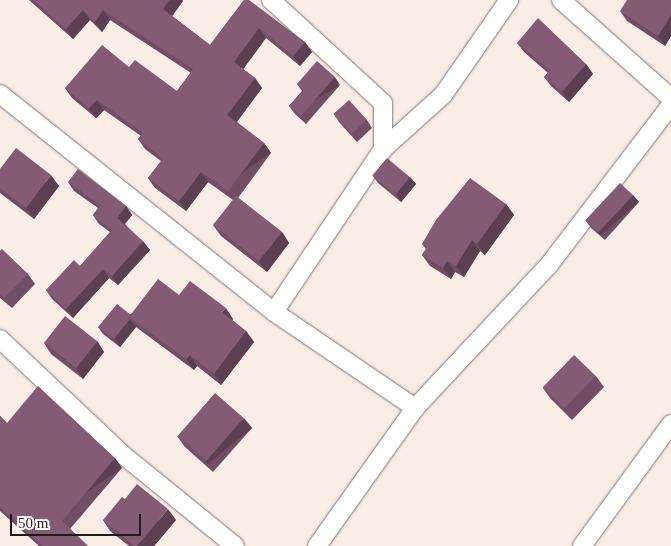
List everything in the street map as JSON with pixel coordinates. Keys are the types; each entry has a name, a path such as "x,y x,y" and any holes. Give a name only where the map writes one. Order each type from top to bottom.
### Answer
{"street":[{"path":"271,0 383,103 383,149"},
{"path":"274,312 383,149 443,95 509,0"},
{"path":"561,0 671,98"},
{"path":"0,94 274,312 415,408"},
{"path":"317,546 415,408 549,265 671,104"},
{"path":"0,339 123,454 235,546"},
{"path":"582,546 671,424"}],"building":[{"path":"33,0 169,0 163,9 210,45 244,0 249,0 305,42 293,56 259,28 234,62 255,78 227,115 264,143 228,191 201,172 179,201 148,178 163,159 138,139 143,133 97,100 89,108 65,88 102,45 129,67 135,60 177,91 193,69 103,10 95,22 83,10 66,29"},
{"path":"627,0 671,0 671,15 658,36 620,11"},
{"path":"538,18 586,64 562,92 544,77 550,70 517,43"},
{"path":"317,61 335,77 301,116 289,106 304,90 297,84"},
{"path":"349,100 367,120 351,134 333,114"},
{"path":"16,148 51,175 26,208 0,188 0,169"},
{"path":"387,158 410,177 395,195 372,176"},
{"path":"78,169 126,206 117,218 143,241 112,276 103,269 66,309 46,290 74,260 80,266 112,230 93,215 101,206 68,182"},
{"path":"470,178 506,204 477,244 472,240 456,266 447,261 443,268 422,255 427,247 422,244 436,220"},
{"path":"620,183 633,195 598,233 585,220"},
{"path":"236,196 282,232 259,261 213,225"},
{"path":"2,249 28,274 4,298 0,294 0,251"},
{"path":"158,279 179,295 190,281 226,308 222,312 246,331 214,374 190,355 186,359 129,317"},
{"path":"117,304 131,315 114,339 98,327"},
{"path":"65,316 97,341 76,368 44,343"},
{"path":"574,355 596,376 564,408 543,387"},
{"path":"38,386 115,458 62,521 88,546 43,546 0,507 0,416 7,423"},
{"path":"215,393 244,418 206,461 178,436"},
{"path":"137,484 168,509 137,546 134,546 103,520 122,497 125,499"}]}
